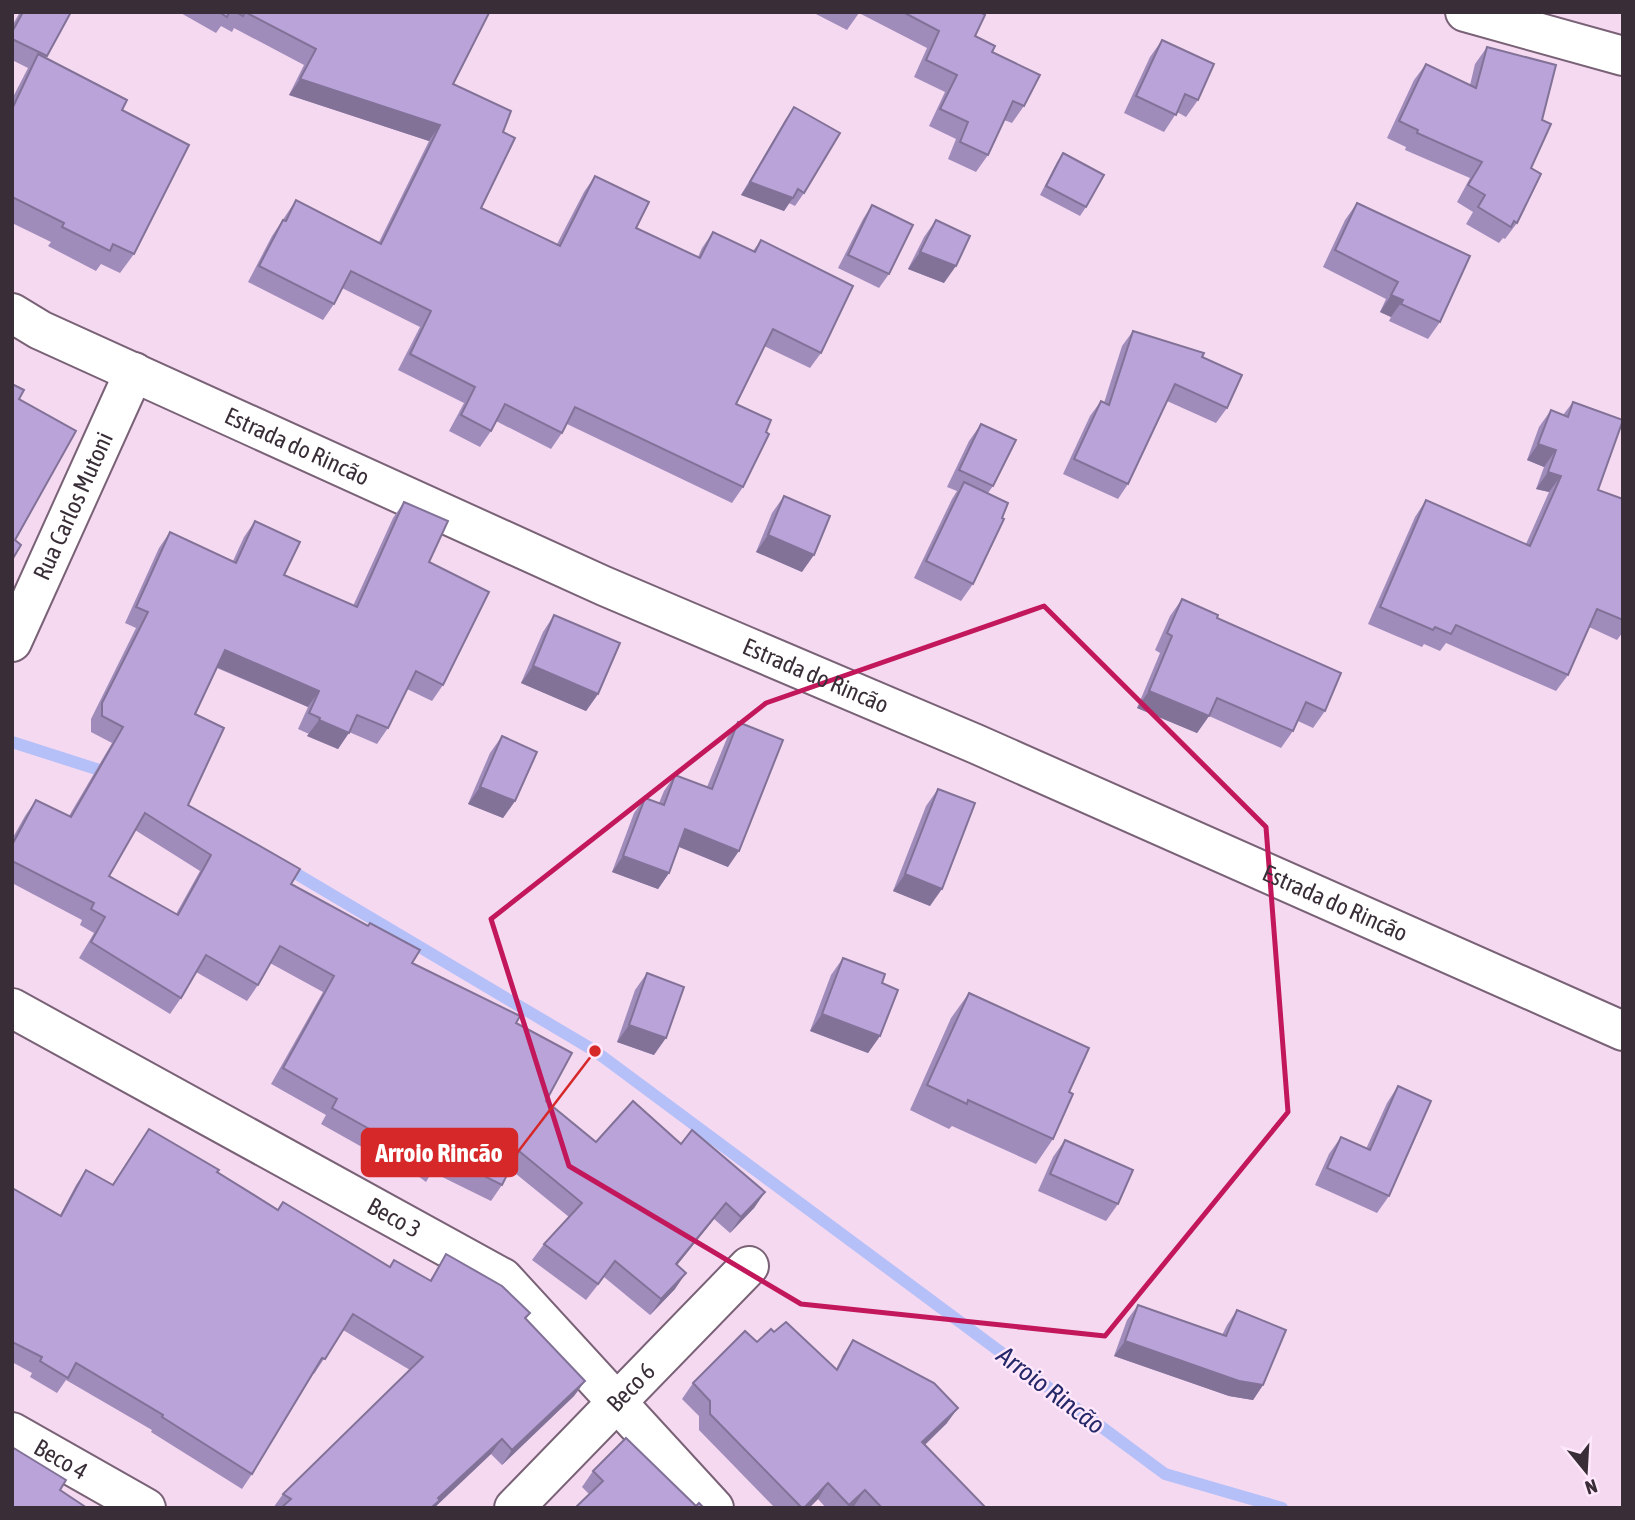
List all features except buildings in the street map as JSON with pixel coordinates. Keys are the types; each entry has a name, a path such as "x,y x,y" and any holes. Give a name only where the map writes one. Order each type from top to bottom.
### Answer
{"street":[{"path":"1465,12 1623,56"},
{"name":"Estrada do Rincão","path":"12,313 40,330 604,586 976,744 1623,1031"},
{"name":"Rua Carlos Mutoni","path":"12,642 134,372"},
{"name":"Beco 3","path":"12,1008 503,1278 714,1508"},
{"name":"Beco 6","path":"514,1508 749,1266"},
{"name":"Beco 4","path":"12,1432 146,1508"}],"highlighted area":[{"path":"1044,606 1266,827 1288,1112 1105,1336 801,1304 569,1166 491,919 766,703"}],"waterway":[{"name":"Arroio Rincão","path":"12,742 112,774"},
{"name":"Arroio Rincão","path":"285,867 595,1051 1165,1474 1282,1508"}],"place":[{"name":"Arroio Rincão","path":"595,1051"}]}
